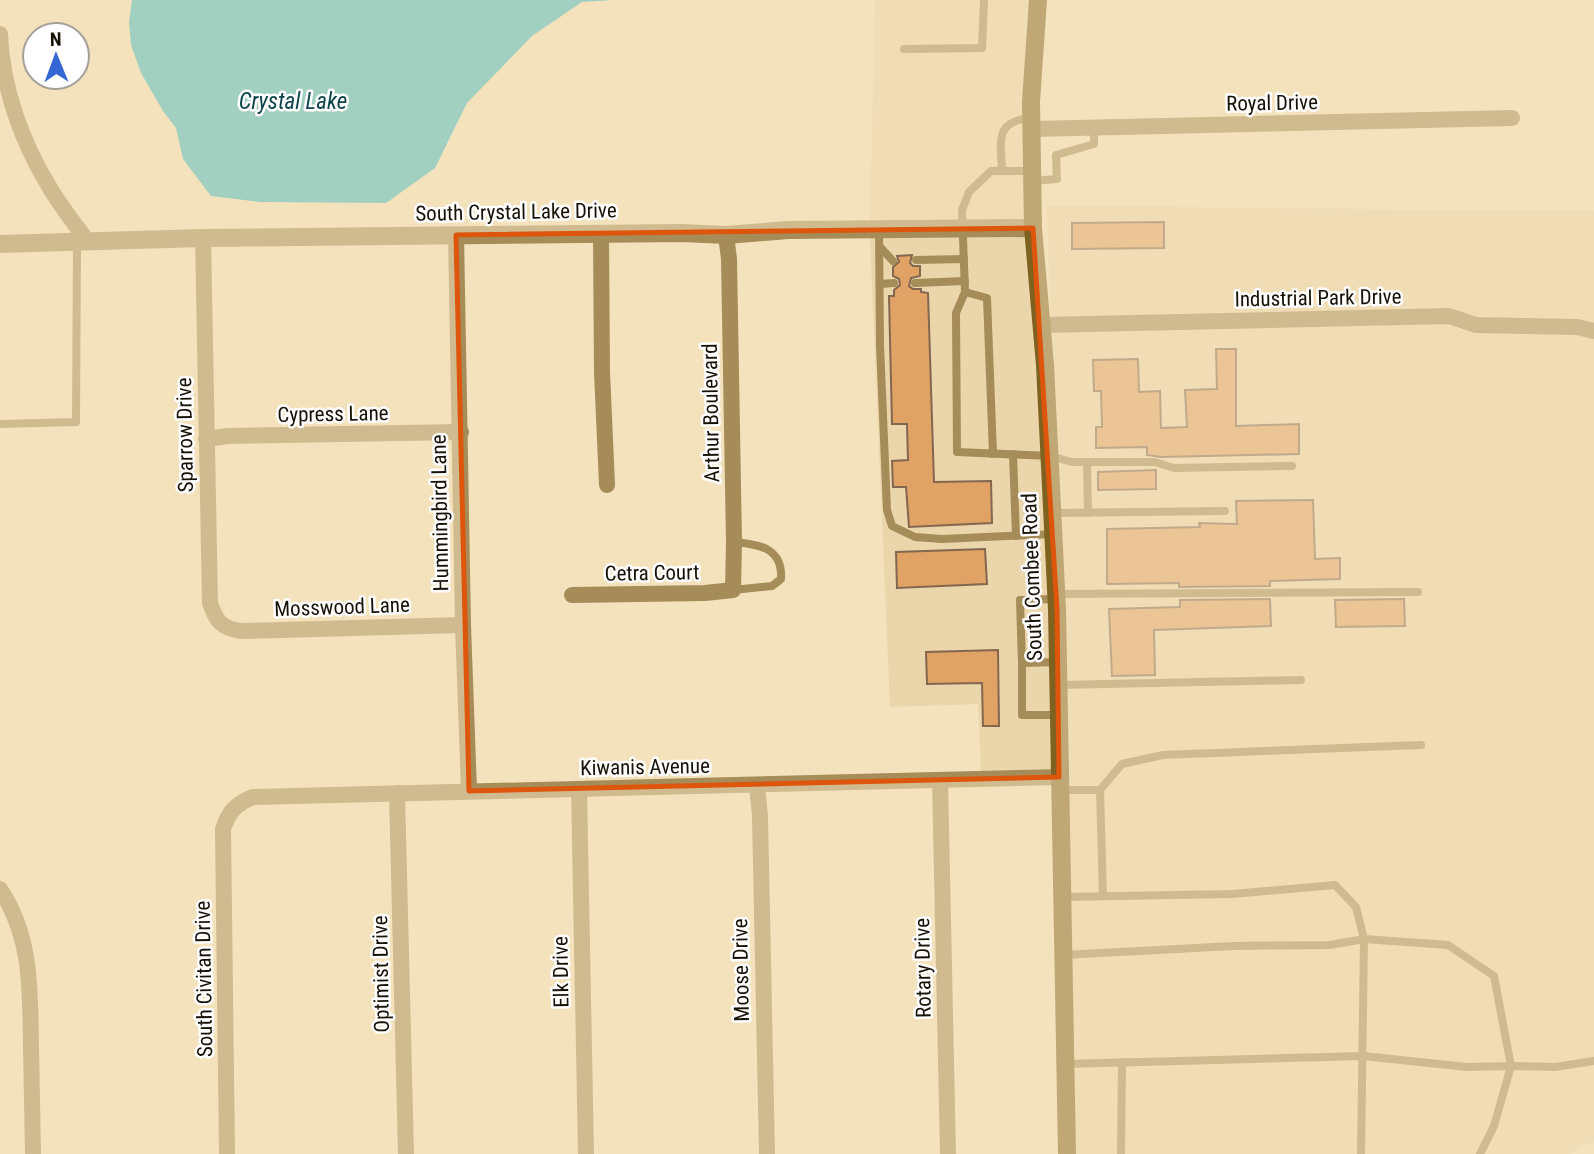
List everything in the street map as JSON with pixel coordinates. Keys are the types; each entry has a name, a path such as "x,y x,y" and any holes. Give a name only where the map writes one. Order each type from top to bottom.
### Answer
{"main road":[{"name":"South Combee Road","path":"1038,0 1032,123 1033,228 1042,325 1054,534 1067,1154"}],"street":[{"path":"0,34 6,84 17,119 49,188 83,242"},
{"name":"Royal Drive","path":"1032,123 1094,127 1512,118"},
{"name":"South Crystal Lake Drive","path":"0,244 203,238 726,235 788,230 880,238 962,228 1033,228"},
{"path":"601,234 602,372 607,485"},
{"name":"Hummingbird Lane","path":"456,235 463,625 469,790"},
{"name":"Arthur Boulevard","path":"726,235 729,259 733,590"},
{"name":"Sparrow Drive","path":"203,238 210,603 215,619 223,626"},
{"name":"Industrial Park Drive","path":"1042,325 1449,316 1476,325 1577,327 1594,331"},
{"name":"Cypress Lane","path":"206,439 228,436 461,432"},
{"name":"Cetra Court","path":"572,595 705,593 733,590"},
{"name":"Mosswood Lane","path":"223,626 241,631 463,625"},
{"name":"Kiwanis Avenue","path":"234,807 253,797 469,790 757,786 940,780 1059,784"},
{"name":"Rotary Drive","path":"940,780 948,1154"},
{"name":"Moose Drive","path":"757,786 760,816 767,1154"},
{"name":"Elk Drive","path":"579,789 586,1154"},
{"name":"Optimist Drive","path":"397,793 407,1154"},
{"name":"South Civitan Drive","path":"227,1154 223,829 234,807"},
{"path":"0,889 11,906 22,935 29,971 33,1154"}],"lane":[{"path":"904,49 982,48 984,0"},
{"path":"1002,171 1001,132 1006,126 1032,123"},
{"path":"1094,127 1094,144 1056,155 1057,179 991,171 969,192 962,210 965,292 956,313 957,452 1050,456 1072,462 1155,462 1174,468 1292,467"},
{"path":"880,238 893,261"},
{"path":"880,238 880,345 887,510 891,526 915,537 942,540 1054,534"},
{"path":"0,424 76,422 83,242"},
{"path":"916,260 964,259"},
{"path":"915,283 965,281"},
{"path":"881,284 894,283"},
{"path":"965,292 987,298 993,453"},
{"path":"1013,454 1017,536"},
{"path":"1087,462 1088,513"},
{"path":"1052,513 1225,511"},
{"path":"733,590 772,586 781,579 782,567 765,547 757,543 734,542"},
{"path":"1058,715 1022,715 1020,600 1056,596 1418,592"},
{"path":"1022,663 1058,662"},
{"path":"1058,685 1301,680"},
{"path":"1103,897 1100,790 1122,764 1163,755 1421,745"},
{"path":"1059,784 1100,790"},
{"path":"1062,897 1232,894 1335,885 1356,907 1364,939 1361,1154"},
{"path":"1063,955 1330,944 1364,939 1448,944 1494,976 1511,1066 1494,1126 1480,1154"},
{"path":"1065,1064 1363,1056 1467,1067 1555,1067 1594,1061"},
{"path":"1121,1154 1122,1062"}],"highlighted area":[{"path":"1033,228 1057,609 1059,777 469,791 456,235"}],"shaded area":[{"path":"875,0 1030,0 1025,219 870,220"},
{"path":"1047,206 1594,211 1594,1143 1581,1145 1571,1154 1076,1154"},
{"path":"1026,237 1037,366 1049,609 1051,769 981,771 978,704 890,707 870,238"}],"water":[{"name":"Crystal Lake","path":"132,0 613,0 582,2 532,36 467,103 435,168 386,203 260,202 211,196 183,159 176,128 141,73 131,45 129,22"}],"building":[{"path":"1164,222 1164,248 1072,249 1072,223"},
{"path":"912,255 910,263 920,266 920,276 911,278 909,286 928,293 934,482 991,481 992,523 909,527 906,487 893,487 892,461 908,460 907,424 892,424 889,296 894,296 894,290 900,285 899,279 893,276 893,267 899,262 897,256"},
{"path":"1216,349 1236,349 1236,426 1299,424 1299,454 1161,457 1147,455 1147,447 1096,448 1096,427 1102,427 1101,391 1094,391 1093,360 1138,359 1139,392 1160,391 1161,428 1187,427 1185,390 1217,389"},
{"path":"1156,470 1156,489 1098,490 1098,472"},
{"path":"1313,500 1315,559 1340,558 1340,579 1270,581 1270,586 1179,587 1179,583 1107,584 1107,529 1200,527 1199,523 1237,524 1236,501"},
{"path":"985,549 987,584 897,588 896,552"},
{"path":"1270,599 1271,626 1154,630 1155,675 1112,676 1109,609 1180,607 1180,600"},
{"path":"1404,599 1405,626 1336,627 1335,600"},
{"path":"998,650 999,726 983,726 982,683 927,684 926,652"}]}
